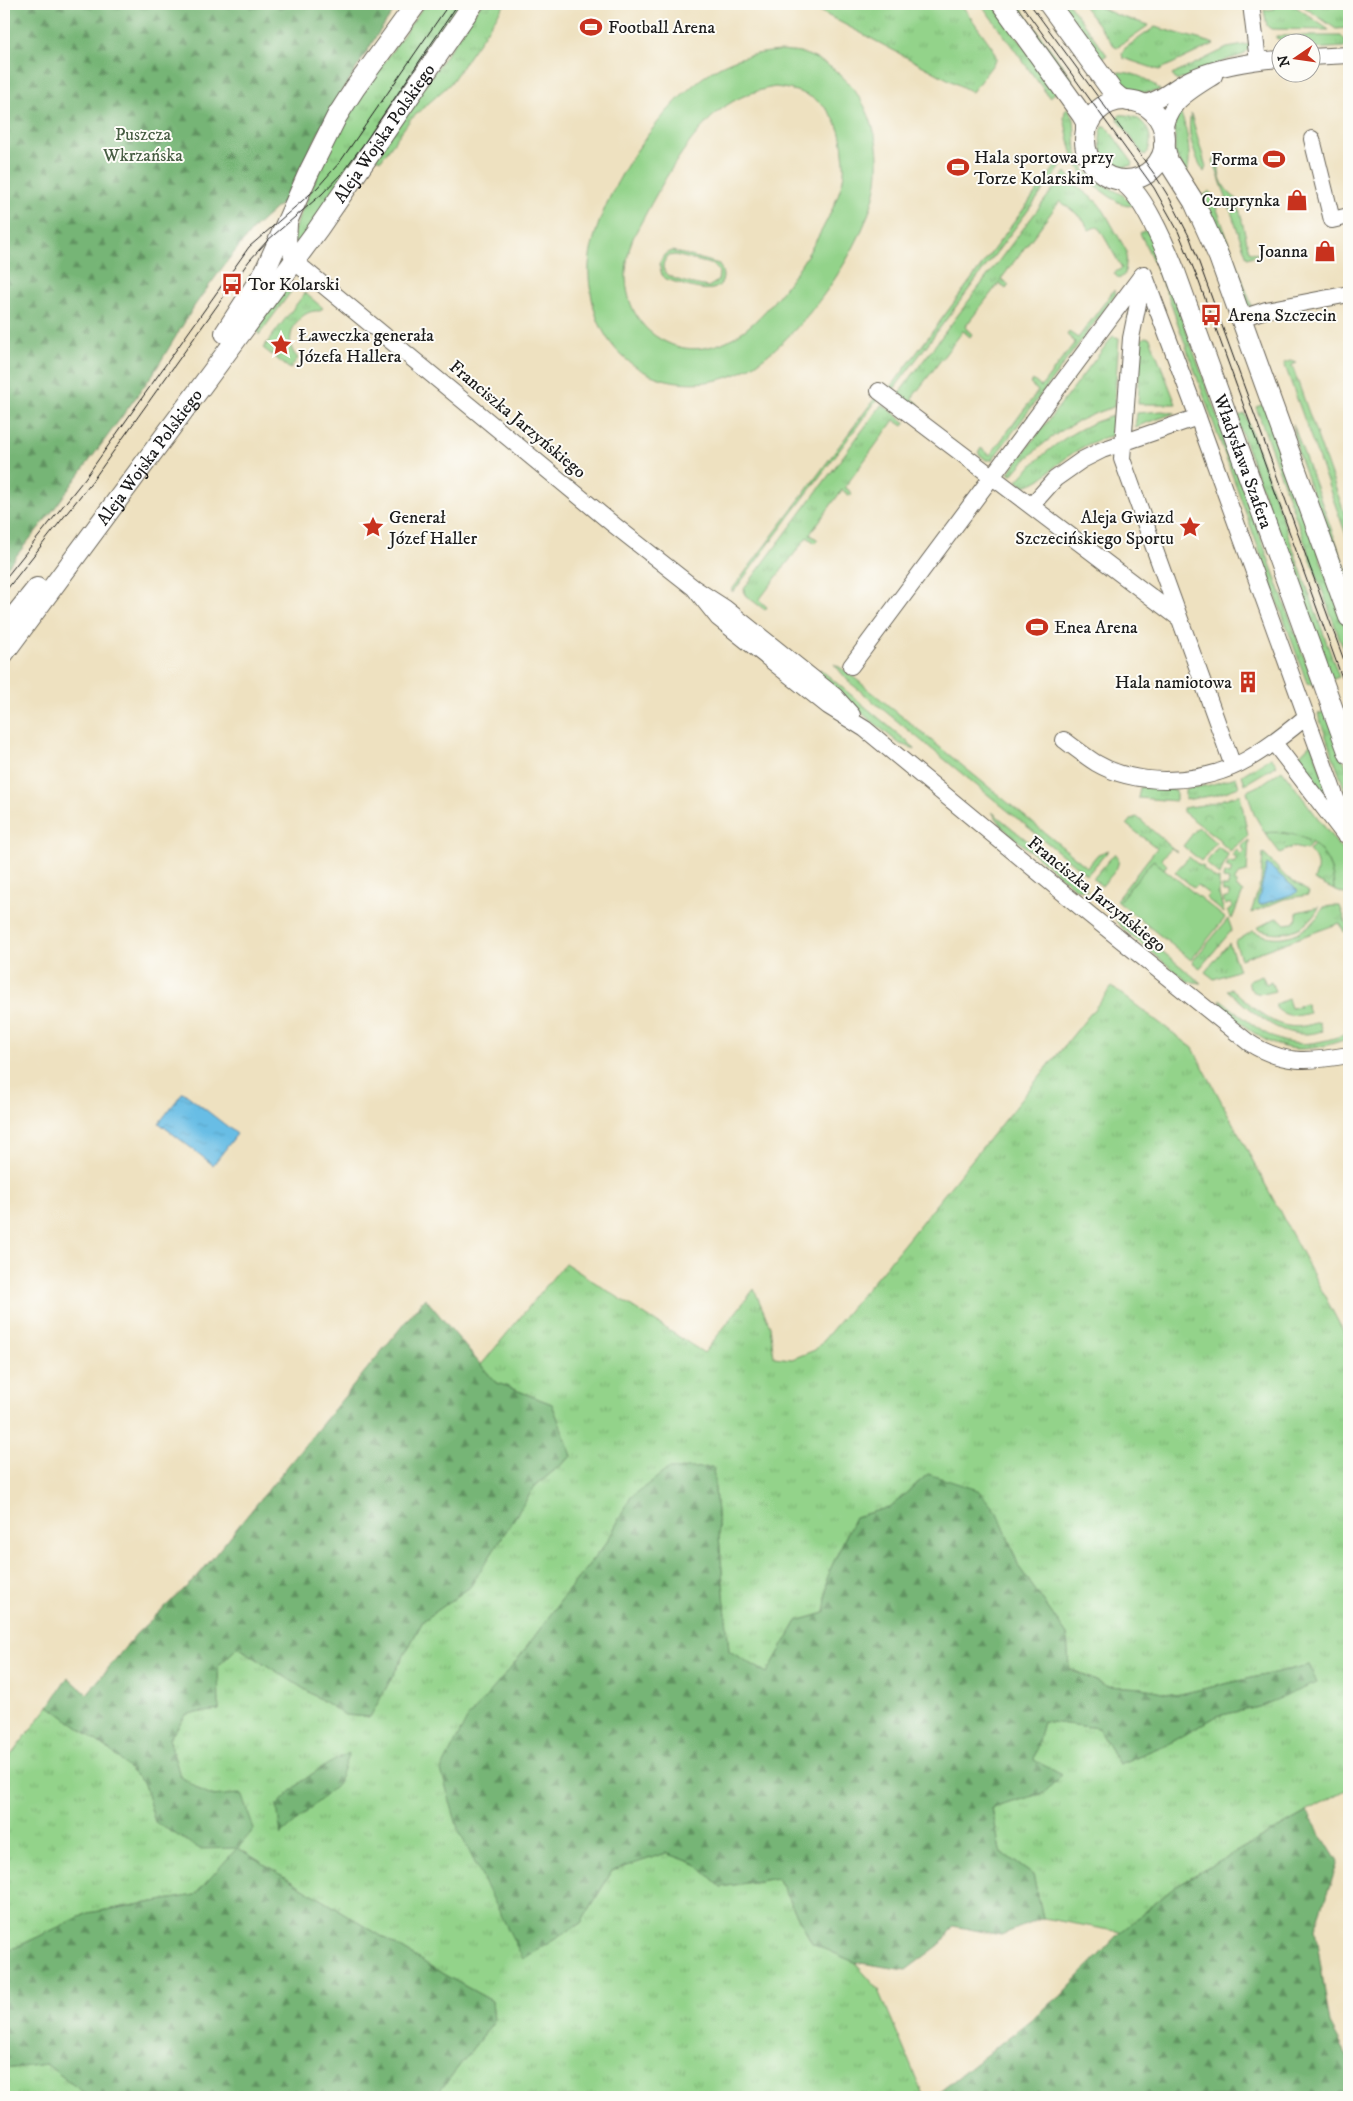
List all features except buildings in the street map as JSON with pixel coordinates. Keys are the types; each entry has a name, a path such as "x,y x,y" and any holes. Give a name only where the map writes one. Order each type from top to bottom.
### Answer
{"main road":[{"name":"Aleja Wojska Polskiego","path":"4,629 131,465 215,348 262,277 331,127 374,62 416,4"},
{"name":"Aleja Wojska Polskiego","path":"4,653 318,230 473,4"},
{"path":"1002,4 1082,115 1086,124 1085,144 1091,161 1103,174 1120,180 1137,178 1151,170 1160,158 1164,141"},
{"path":"1049,4 1113,92 1150,110 1161,124 1168,161 1194,202 1213,242 1349,617"},
{"path":"1086,131 1092,118 1100,109 1112,102 1133,102"},
{"name":"Władysława Szafera","path":"1120,180 1134,192 1149,216 1168,254 1349,754"}],"street":[{"path":"1251,4 1258,61"},
{"path":"1320,56 1349,54"},
{"path":"1133,102 1152,101 1196,76 1228,67 1270,60"},
{"path":"1164,141 1167,117 1174,106 1188,94 1228,67"},
{"path":"1312,140 1332,220 1349,216"},
{"name":"Aleja Wojska Polskiego","path":"262,277 278,266 294,261 288,244 290,217"},
{"name":"Franciszka Jarzyńskiego","path":"294,261 694,588 725,608 835,696 865,729 1241,1038 1279,1058 1298,1061 1349,1055"},
{"path":"1144,274 1198,417 1349,834"},
{"path":"1144,274 1131,338 1122,460 1233,766"},
{"path":"850,666 1144,274"},
{"path":"1241,318 1266,310 1349,294"},
{"path":"879,391 1180,618"},
{"path":"1031,506 1055,479 1072,466 1102,450 1198,417"},
{"path":"1064,740 1096,763 1107,768 1136,776 1179,779 1206,775 1233,766 1274,743 1307,716"},
{"path":"1274,743 1349,841"},
{"name":"Franciszka Jarzyńskiego","path":"1317,1060 1349,1044"}],"green space":[{"name":"Puszcza Wkrzańska","path":"4,4 399,4 377,35 327,116 284,201 255,227 228,260 195,305 153,374 54,509 4,571"},
{"path":"425,4 464,4 297,246 291,246 299,217 338,129"},
{"path":"481,4 505,4 450,84 410,120 381,160 375,158"},
{"path":"806,4 961,4 992,47 997,59 972,92"},
{"path":"981,4 993,4 1057,92 1049,97"},
{"path":"1010,4 1018,4 1073,80 1068,83"},
{"path":"1058,4 1069,4 1107,55 1099,60"},
{"path":"1082,4 1092,4 1119,16 1149,25 1116,48"},
{"path":"1274,4 1292,4 1329,30 1271,29 1267,26 1264,10 1274,9"},
{"path":"1300,4 1349,4 1349,28 1336,29"},
{"path":"1155,27 1214,44 1159,70 1123,58 1124,49"},
{"path":"1320,36 1341,36 1345,40 1346,47 1320,48"},
{"path":"1250,44 1249,49 1243,55 1177,81 1172,75 1227,48"},
{"path":"771,52 792,52 810,56 828,65 843,77 855,91 865,107 877,143 877,182 871,207 846,261 828,288 809,314 788,337 766,356 745,370 723,379 686,383 662,379 641,370 622,356 602,329 594,308 589,281 589,265 593,241 602,214 630,161 666,112 686,92 705,76 723,65 751,55","holes":["775,87 802,93 823,106 831,115 841,138 844,176 828,218 816,241 786,286 770,306 739,334 722,343 704,348 686,348 668,343 655,336 645,327 631,305 626,279 630,247 635,233 674,164 712,117 734,101 749,94"]},
{"path":"1119,72 1141,77 1160,90 1140,92 1127,88 1112,76"},
{"path":"1068,108 1074,119 1076,151 1085,171 1097,181 1123,195 1133,205 1127,206 1119,203 1089,181 1082,173 1073,156 1064,118 1065,111"},
{"path":"1178,111 1184,123 1188,142 1189,161 1186,173 1175,153 1175,124"},
{"path":"1191,114 1206,167 1204,172 1197,159 1190,137"},
{"path":"1120,115 1135,117 1146,126 1150,140 1146,155 1143,154 1117,118"},
{"path":"1103,126 1106,126 1133,163 1132,165 1123,167 1116,165 1109,162 1105,157 1100,142"},
{"path":"1221,158 1219,164 1220,176 1224,186 1237,199 1249,251 1259,254 1247,258 1213,160"},
{"path":"1061,159 1060,168 894,389 891,387"},
{"path":"1066,172 1079,188 1097,202 1104,211 1127,252 1125,274 1119,279 1114,273 1122,268 1098,226 1089,230 1082,218 1060,201 1001,279 1009,285 1006,289 999,283 965,327 972,334 970,337 963,331 912,398 919,404 917,408 899,393"},
{"path":"1210,191 1252,307 1246,306 1199,198"},
{"path":"1147,229 1153,239 1314,685 1307,683 1169,299 1140,233"},
{"path":"672,251 719,264 723,274 722,281 717,287 704,289 666,279 662,275 659,264 664,255","holes":["675,255 714,265 719,272 718,281 708,287 684,282 668,275 664,270 663,264 668,256"]},
{"path":"296,285 259,335 258,327 260,322 280,297"},
{"path":"1114,290 1116,294 992,460 986,460 978,453 981,448 990,455 1038,391 1030,384 1033,380 1041,387 1075,342 1067,335 1069,332 1078,338"},
{"path":"305,293 323,308 320,311 304,315 294,327 291,343 293,351 298,358 290,369 263,348"},
{"path":"1113,336 1119,338 1114,407 1084,418 1057,434 1033,453 1011,476 1008,473"},
{"path":"1145,337 1150,338 1176,404 1138,404 1141,340"},
{"path":"1290,361 1297,363 1292,365 1349,526 1349,543 1284,363"},
{"path":"875,398 877,400 734,591 731,591"},
{"path":"882,404 906,423 903,426 894,420 845,487 852,493 850,496 842,490 810,534 818,540 815,543 807,537 759,600 767,607 765,610 745,595 744,589"},
{"path":"1264,404 1349,638 1349,665 1256,407"},
{"path":"1162,411 1175,413 1135,427 1137,413"},
{"path":"1245,414 1339,677 1331,680 1236,417"},
{"path":"1113,416 1111,436 1080,449 1035,482 1024,486 1017,481 1060,441 1085,427"},
{"path":"1293,424 1349,578 1349,597 1298,453"},
{"path":"834,664 846,671 1087,867 1098,854 1109,850 1087,875 849,682"},
{"path":"820,669 916,749 900,744 822,681 819,674"},
{"path":"1326,711 1349,775 1349,802 1318,714"},
{"path":"1311,743 1332,803 1298,757"},
{"path":"1271,757 1277,765 1245,784 1242,775"},
{"path":"1282,770 1347,857 1349,862 1349,896 1334,890 1333,876 1329,863 1314,844 1292,834 1279,832 1265,833 1254,814 1247,791 1262,784"},
{"path":"1236,777 1239,787 1216,795 1185,800 1185,789 1210,785"},
{"path":"1140,787 1176,790 1176,801 1138,798"},
{"path":"1240,794 1248,836 1230,851 1220,840 1183,812 1183,808 1209,804"},
{"path":"992,812 1088,890 1076,889 1071,885 1004,829"},
{"path":"1137,817 1177,852 1171,848 1161,859 1167,865 1164,869 1153,860 1118,902 1116,900 1157,848 1127,825 1133,818"},
{"path":"1198,827 1216,843 1201,861 1183,846"},
{"path":"1273,832 1296,835 1312,842 1307,850 1292,847 1280,853 1265,833"},
{"path":"1249,840 1247,872 1239,874 1235,880 1237,888 1243,892 1232,919 1227,911 1232,908 1231,903 1225,905 1223,899 1229,897 1229,892 1223,892 1222,886 1228,886 1229,880 1223,879 1224,873 1230,874 1232,869 1226,866 1229,861 1234,863 1237,859 1232,855 1237,850 1241,854 1245,851 1241,846"},
{"path":"1314,844 1323,854 1329,865 1333,877 1334,890 1314,880 1317,865 1315,858 1309,851"},
{"path":"1218,847 1228,854 1220,875 1206,863"},
{"path":"1115,853 1118,857 1117,866 1102,886 1093,879"},
{"path":"1263,853 1286,877 1309,892 1308,895 1284,899 1251,913 1261,881","holes":["1267,864 1296,889 1297,892 1261,905 1258,901"]},
{"path":"1189,857 1200,866 1202,865 1203,869 1216,879 1219,879 1219,894 1224,913 1206,898 1209,894 1197,885 1194,888 1175,872"},
{"path":"1153,860 1225,918 1191,960 1118,902"},
{"path":"1340,906 1349,930 1344,932 1340,923 1241,959 1235,942 1253,931 1274,937 1294,934 1311,924 1324,907"},
{"path":"1319,907 1308,922 1292,931 1275,933 1257,928 1278,917 1285,924 1293,923 1297,918 1297,912"},
{"path":"1114,912 1201,983 1187,981 1122,928 1117,922"},
{"path":"1228,919 1232,930 1200,968 1192,962"},
{"path":"1229,943 1239,970 1214,979 1205,972"},
{"path":"1262,975 1266,984 1271,982 1275,991 1266,993 1253,992 1249,985 1249,980"},
{"path":"1112,987 1193,1048 1349,1342 1349,1788 1177,1885 1121,1932 1043,1918 1033,1875 1000,1851 992,1808 1044,1793 1062,1775 1033,1760 1043,1721 1098,1728 1119,1764 1172,1742 1217,1716 1259,1707 1310,1665 1176,1695 1143,1688 1107,1686 1069,1668 1067,1635 1019,1567 999,1515 928,1474 890,1507 855,1517 827,1576 825,1613 797,1621 767,1673 729,1651 713,1467 631,1497 607,1542 567,1592 515,1663 496,1904 524,1958 581,1923 612,1871 666,1853 696,1864 721,1887 777,1878 812,1943 854,1962 879,1990 924,2097 435,2097 494,2021 492,2001 443,1974 238,1848 195,1895 88,1913 4,1953 4,1764 49,1706 112,1752 144,1784 155,1822 208,1796 180,1776 169,1739 187,1714 219,1710 218,1666 238,1647 345,1715 370,1717 423,1621 470,1587 535,1486 572,1456 552,1404 495,1382 481,1365 565,1263 704,1353 754,1289 770,1326 774,1357 792,1359 815,1350 882,1271"},
{"path":"1232,989 1261,1014 1271,1020 1292,1027 1319,1022 1322,1031 1308,1034 1282,1030 1259,1016 1227,990"},
{"path":"1220,999 1252,1024 1279,1040 1293,1043 1308,1043 1327,1040 1349,1033 1349,1038 1306,1049 1293,1049 1281,1046 1269,1042 1235,1019 1226,1010"},
{"path":"1288,999 1291,1008 1306,1003 1309,1013 1291,1015 1283,1013 1276,1008 1276,1004"},
{"path":"425,1298 495,1382 552,1404 572,1456 535,1486 470,1587 423,1621 370,1717 345,1715 238,1647 218,1666 219,1710 187,1714 169,1739 180,1776 208,1796 241,1794 254,1829 238,1848 443,1974 492,2001 494,2021 435,2097 89,2097 46,2064 4,2069 4,1953 88,1913 195,1895 237,1848 200,1849 155,1822 144,1784 112,1752 49,1706 68,1677 87,1694 137,1633 197,1577"},
{"path":"713,1467 729,1651 767,1673 797,1621 825,1613 827,1576 855,1517 890,1507 928,1474 978,1490 999,1515 1019,1567 1067,1635 1069,1669 1107,1686 1143,1688 1176,1695 1309,1665 1317,1683 1259,1707 1217,1716 1172,1742 1119,1764 1098,1728 1043,1721 1034,1760 1062,1775 1044,1793 992,1808 1000,1851 1033,1875 1043,1918 1001,1935 953,1926 942,1943 906,1970 854,1962 812,1943 777,1878 721,1887 696,1864 666,1853 612,1871 581,1923 523,1959 458,1829 441,1770 467,1719 515,1663 567,1592 607,1542 631,1497 668,1469"},
{"path":"349,1753 337,1785 281,1835 277,1806 310,1775"},
{"path":"1307,1812 1338,1862 1315,1929 1330,2024 1349,2059 1349,2097 933,2097 1059,1997 1121,1932 1177,1885"},
{"path":"46,2064 89,2097 4,2097 4,2069"}],"water":[{"path":"1267,864 1298,891 1260,905 1258,901"},
{"path":"183,1092 237,1134 213,1165 159,1123"}],"tram line":[{"path":"4,580 86,477 249,247 317,188 340,162 449,4"},
{"path":"4,593 93,480 249,261 268,240 322,194 341,174 365,142 458,4"},
{"path":"1021,4 1154,188 1178,231 1199,282 1349,697"},
{"path":"1030,4 1155,175 1190,238 1349,674"}],"place":[{"name":"Football Arena","path":"591,27"},
{"name":"Forma","path":"1274,159"},
{"name":"Hala sportowa przy Torze Kolarskim","path":"958,167"},
{"name":"Czuprynka","path":"1297,200"},
{"name":"Joanna","path":"1325,251"},
{"name":"Tor Kolarski","path":"232,284"},
{"name":"Arena Szczecin","path":"1211,315"},
{"name":"Ławeczka generała Józefa Hallera","path":"281,345"},
{"name":"Generał Józef Haller","path":"373,527"},
{"name":"Aleja Gwiazd Szczecińskiego Sportu","path":"1190,527"},
{"name":"Enea Arena","path":"1037,627"},
{"name":"Hala namiotowa","path":"1248,682"}]}
